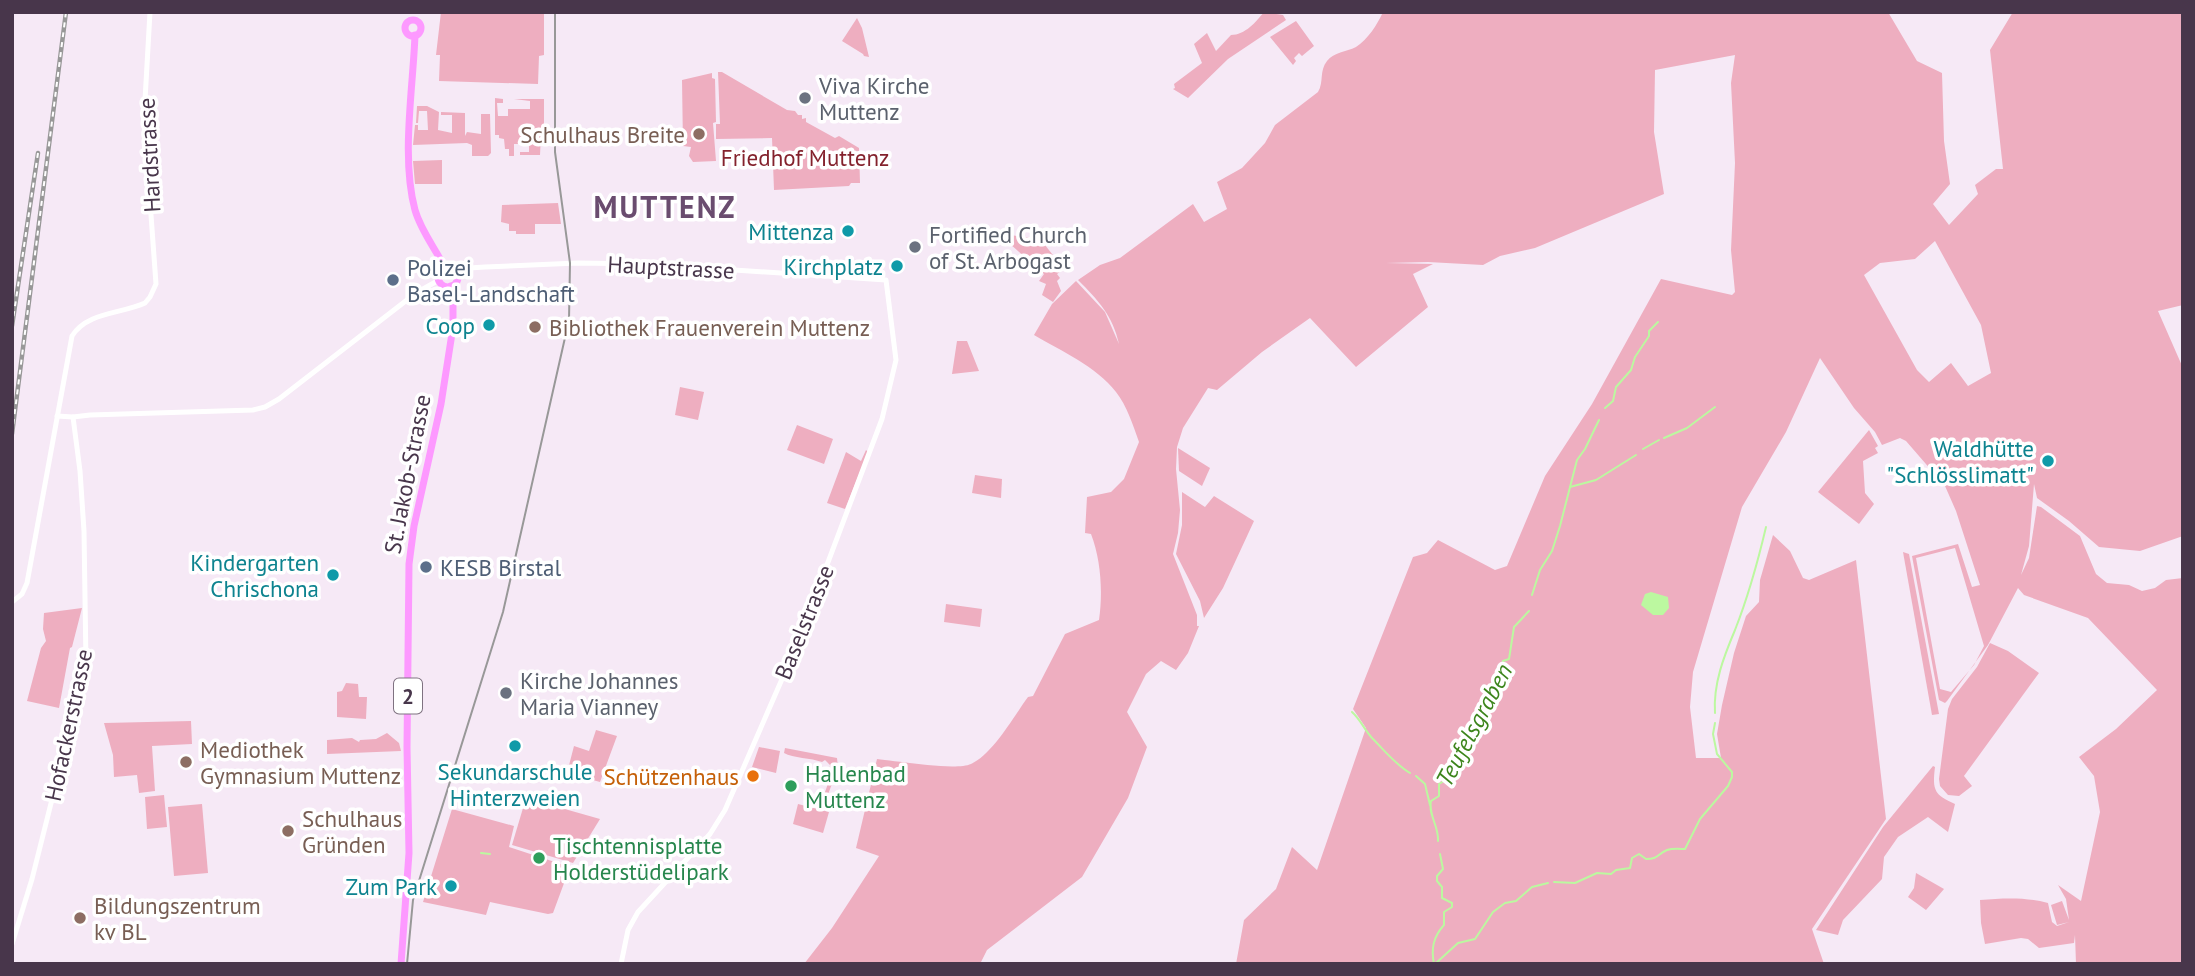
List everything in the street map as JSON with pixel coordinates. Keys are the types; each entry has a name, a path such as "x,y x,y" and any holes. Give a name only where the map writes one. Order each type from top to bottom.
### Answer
{"main road":[{"path":"412,16 405,28 408,34 415,35 409,173 415,210 421,227 445,268"},
{"path":"451,267 457,272 457,281 451,286 443,285 439,280 439,274 445,268 451,267"},
{"name":"St. Jakob-Strasse","path":"401,964 409,853 409,564 414,526 441,404 453,327 451,286"}],"street":[{"name":"Hardstrasse","path":"57,416 68,350 76,329 93,319 138,306 150,297 156,275 144,118 150,12"},
{"name":"Hauptstrasse","path":"457,272 485,267 620,263 886,280"},
{"path":"12,602 22,594 27,583 57,416 253,410 265,407 394,309 439,280"},
{"name":"Baselstrasse","path":"621,964 628,930 644,905 710,834 725,810 808,617 878,434 894,376 896,347 886,280"},
{"name":"Hofackerstrasse","path":"12,944 32,879 86,664 85,531 73,417"}],"green space":[{"path":"441,12 544,12 544,55 539,56 538,84 439,81 440,55 436,55"},
{"path":"1264,12 1283,15 1286,20 1228,59 1188,98 1173,89 1174,84 1202,63 1194,44 1207,33 1216,51 1231,35 1254,24"},
{"path":"1383,12 1888,12 1917,61 1942,73 1944,141 1950,184 1933,204 1949,225 1978,194 1975,185 1996,169 2003,169 1990,50 2013,12 2183,12 2183,305 2158,311 2183,368 2183,536 2140,551 2099,547 2037,498 2034,484 2029,546 2021,575 2029,558 2037,506 2080,536 2096,574 2107,583 2129,585 2142,591 2155,588 2166,580 2183,578 2183,964 2076,964 2075,935 2074,943 2039,948 2028,939 2021,938 1985,944 1980,900 2015,898 2048,903 2052,922 2057,926 2069,922 2057,925 2051,905 2062,901 2069,920 2066,899 2058,885 2081,901 2100,812 2094,776 2079,757 2116,729 2157,690 2088,618 2024,595 2018,588 1976,662 1984,646 1955,548 1916,558 1940,689 1951,692 1969,670 1945,703 1939,700 1912,556 1958,544 1972,587 1980,585 1956,511 1945,486 1906,441 1900,438 1882,445 1820,358 1786,432 1742,507 1693,672 1690,707 1696,758 1721,758 1717,734 1734,653 1746,616 1759,602 1760,580 1773,535 1790,551 1803,578 1809,580 1856,560 1886,819 1812,929 1824,964 1236,964 1244,920 1276,889 1292,847 1317,870 1366,728 1353,709 1413,557 1427,553 1438,540 1495,570 1507,566 1545,476 1592,404 1661,279 1732,295 1735,292 1731,250 1735,163 1731,83 1735,55 1655,70 1654,132 1664,194 1535,248 1500,256 1483,265 1386,263 1433,264 1413,274 1428,307 1356,367 1310,318 1262,352 1217,390 1208,388 1183,428 1177,447 1176,469 1180,510 1173,554 1199,626 1188,653 1176,670 1161,661 1146,674 1127,712 1147,747 1128,798 1082,877 987,950 980,964 804,964 832,928 879,856 856,848 877,759 963,766 979,759 995,743 1028,697 1033,696 1065,634 1099,620 1101,598 1097,554 1091,534 1085,533 1087,497 1111,492 1124,479 1139,442 1123,403 1108,383 1078,360 1034,335 1052,304 1076,281 1105,312 1119,344 1104,309 1078,280 1100,265 1120,258 1193,204 1204,222 1227,209 1217,182 1242,168 1265,143 1275,125 1318,92 1327,61 1360,44 1372,31","holes":["1935,241 1981,325 1991,373 1968,386 1951,363 1929,382 1917,370 1864,275 1880,263 1915,259"]},
{"path":"857,18 862,28 869,57 842,41"},
{"path":"1296,21 1314,46 1302,56 1299,53 1294,58 1296,61 1293,65 1270,37"},
{"name":"Friedhof Muttenz","path":"718,72 787,110 795,111 802,115 802,119 806,118 806,122 835,138 839,136 859,148 860,183 774,190 772,138 716,139 716,124 720,124"},
{"path":"712,73 712,78 715,79 716,122 713,123 716,161 693,162 689,156 691,147 683,146 682,80"},
{"path":"495,98 503,99 503,103 497,103 498,116 508,116 508,109 530,109 530,101 514,99 544,99 544,134 541,135 540,155 520,155 520,152 529,152 529,137 520,137 519,144 514,144 514,156 509,156 504,139 495,135"},
{"path":"417,106 427,106 439,112 438,130 452,133 452,115 441,115 441,112 465,113 465,136 467,132 481,134 481,114 490,114 491,153 488,156 472,156 472,145 467,143 413,145 415,125 418,125 418,130 428,130 427,111 419,111 416,123"},
{"path":"442,160 442,184 415,184 413,161"},
{"path":"558,203 561,224 535,224 535,234 516,234 516,231 509,231 509,224 501,222 502,205"},
{"path":"1001,236 1041,240 1064,269 1057,274 1061,291 1053,302 1042,295 1046,284 1039,281 1044,274"},
{"path":"957,341 967,341 979,371 952,374"},
{"path":"680,387 704,392 698,420 675,415"},
{"path":"797,425 833,439 824,464 787,450"},
{"path":"1869,430 1878,446 1875,448 1878,453 1863,461 1865,493 1874,504 1859,524 1818,492"},
{"path":"1178,448 1210,468 1202,486 1179,471"},
{"path":"866,450 868,452 845,509 827,503 846,452 861,461"},
{"path":"975,475 1002,479 1001,498 972,493"},
{"path":"1182,492 1205,507 1214,496 1254,521 1223,588 1204,618 1200,601 1176,554 1182,525"},
{"path":"1903,552 1909,554 1939,714 1932,715"},
{"path":"946,604 982,609 980,627 944,622"},
{"path":"82,608 70,648 59,708 27,701 41,648 46,641 43,629 44,613"},
{"path":"1990,643 2008,651 2039,673 1964,776 1972,786 1959,796 1948,795 1940,786 1939,779 1948,709"},
{"path":"346,683 358,684 359,697 367,697 366,719 337,717 337,692 342,691"},
{"path":"191,721 192,744 152,746 155,791 139,793 137,775 114,777 113,755 104,723"},
{"path":"596,730 617,736 600,782 567,773 574,746 589,751"},
{"path":"387,733 399,743 401,751 327,754 327,740 352,738 359,742 376,739"},
{"path":"759,747 780,751 776,773 752,767"},
{"path":"785,748 837,758 838,768 827,797 825,792 830,765 825,760 822,762 788,755 784,753"},
{"path":"1933,766 1936,791 1955,804 1948,832 1928,817 1898,837 1884,857 1882,879 1843,920 1838,935 1816,930 1883,827"},
{"path":"164,795 167,827 147,829 145,797"},
{"path":"526,798 600,819 573,863 512,845"},
{"path":"202,804 208,873 174,876 168,807"},
{"path":"798,804 829,812 823,833 793,824"},
{"path":"452,809 514,826 509,847 570,867 553,913 490,902 486,915 423,902"},
{"path":"1916,873 1944,889 1926,910 1908,897 1914,888"}],"shaded area":[{"path":"1651,592 1668,597 1669,608 1663,615 1653,615 1641,605 1645,594"}],"waterway":[{"name":"Teufelsgraben","path":"1605,408 1613,401 1616,387 1631,370 1649,331 1658,322"},
{"path":"1664,438 1687,428 1715,407"},
{"name":"Teufelsgraben","path":"1532,595 1540,570 1552,551 1577,460 1599,420"},
{"path":"1643,449 1659,440"},
{"path":"1570,487 1596,480 1636,455"},
{"path":"1715,713 1720,670 1740,617 1766,527"},
{"name":"Teufelsgraben","path":"1438,841 1431,801 1439,796 1439,784 1447,779 1454,755 1480,724 1479,707 1488,699 1495,685 1496,674 1501,673 1503,661 1509,659 1514,627 1529,611"},
{"path":"1352,712 1373,739 1410,773"},
{"path":"1554,882 1575,883 1597,873 1611,874 1616,870 1630,868 1632,858 1639,854 1650,859 1667,850 1685,849 1700,819 1728,786 1732,777 1732,772 1717,754 1713,734 1715,723"},
{"path":"1416,776 1425,784 1430,805"},
{"path":"481,853 490,854"},
{"name":"Teufelsgraben","path":"1434,964 1435,939 1444,925 1444,912 1452,907 1452,903 1442,898 1442,887 1437,881 1437,876 1443,869 1440,854"},
{"path":"1435,964 1458,943 1475,939 1493,912 1505,903 1516,901 1532,887 1548,883"}],"tram line":[{"path":"407,964 413,900 503,612 569,320 570,263 555,152 555,12"}],"railway":[{"path":"12,434 66,12"},
{"path":"12,326 38,153"}],"place":[{"name":"Viva Kirche Muttenz","path":"805,98"},
{"name":"Schulhaus Breite","path":"699,134"},
{"name":"Mittenza","path":"848,231"},
{"name":"Fortified Church of St. Arbogast","path":"915,247"},
{"name":"Kirchplatz","path":"897,266"},
{"name":"Polizei Basel-Landschaft","path":"393,280"},
{"name":"Coop","path":"489,325"},
{"name":"Bibliothek Frauenverein Muttenz","path":"535,327"},
{"name":"Waldhütte \"Schlösslimatt\"","path":"2048,461"},
{"name":"KESB Birstal","path":"426,567"},
{"name":"Kindergarten Chrischona","path":"333,575"},
{"name":"Kirche Johannes Maria Vianney","path":"506,693"},
{"name":"Sekundarschule Hinterzweien","path":"515,746"},
{"name":"Mediothek Gymnasium Muttenz","path":"186,762"},
{"name":"Schützenhaus","path":"753,776"},
{"name":"Hallenbad Muttenz","path":"791,786"},
{"name":"Schulhaus Gründen","path":"288,831"},
{"name":"Tischtennisplatte Holderstüdelipark","path":"539,858"},
{"name":"Zum Park","path":"451,886"},
{"name":"Bildungszentrum kv BL","path":"80,918"}],"district":[{"name":"MUTTENZ","path":"665,206"}]}
